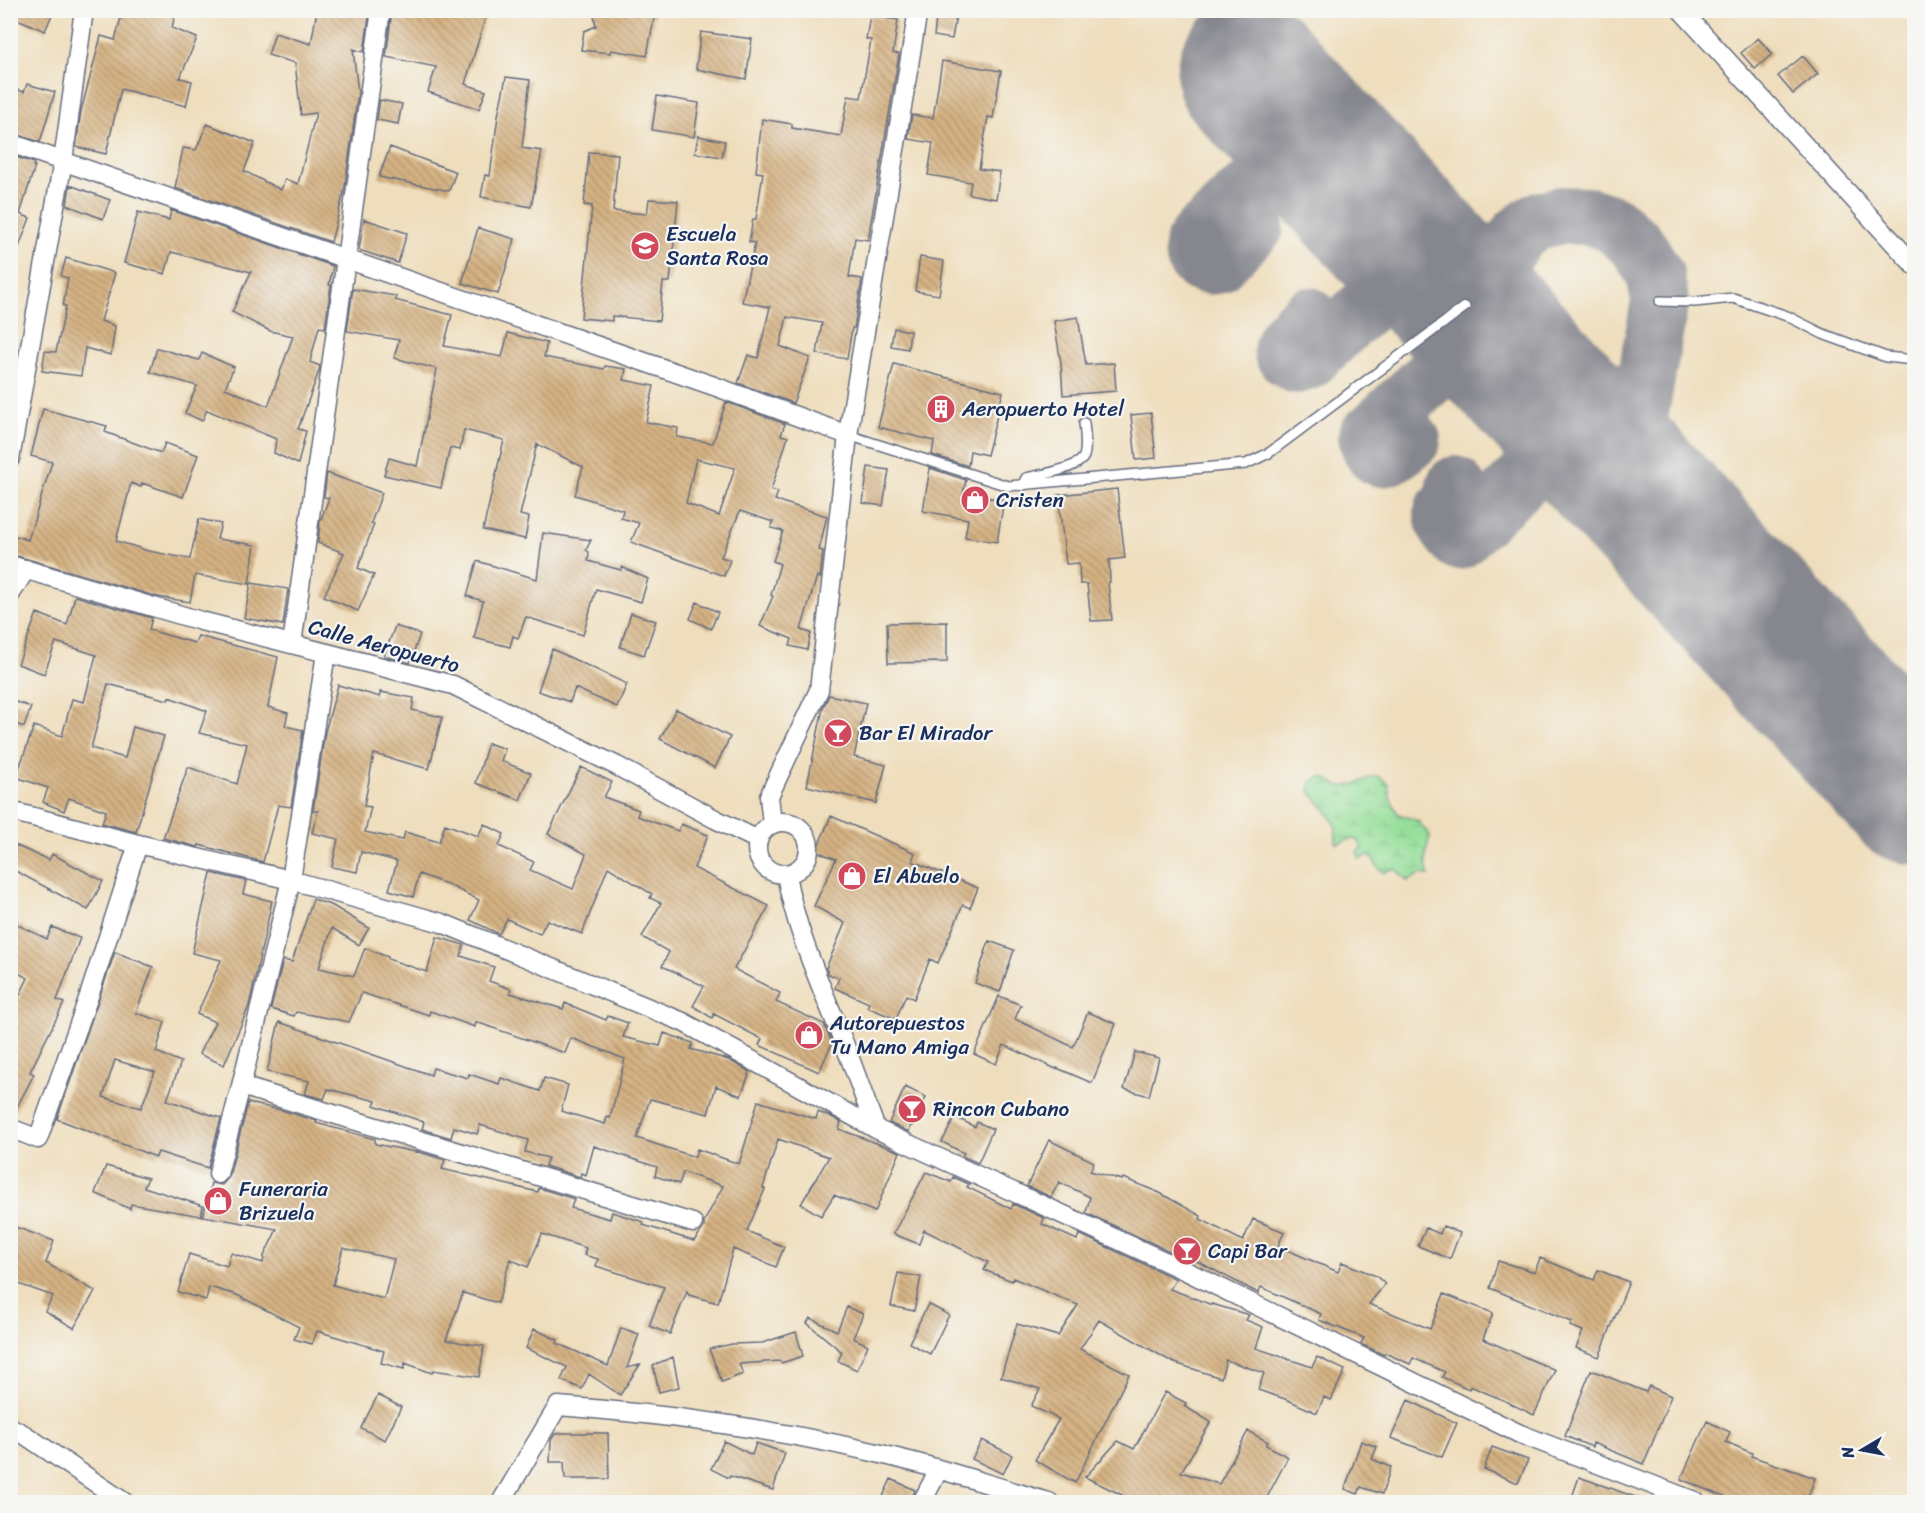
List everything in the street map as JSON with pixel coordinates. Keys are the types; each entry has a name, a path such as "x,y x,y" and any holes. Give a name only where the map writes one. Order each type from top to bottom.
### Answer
{"street":[{"path":"10,459 63,161 84,10"},
{"path":"292,644 381,10"},
{"path":"772,824 769,796 819,690 848,435 918,10"},
{"path":"1681,10 1914,265"},
{"path":"10,143 714,386 848,435"},
{"path":"10,595 18,567"},
{"name":"Calle Aeropuerto","path":"18,567 201,621 453,685 617,766 758,840"},
{"path":"218,1174 291,880 326,652"},
{"path":"10,811 291,880 442,922 683,1022 876,1129 1186,1270 1520,1434 1697,1503"},
{"path":"783,822 794,824 802,831 807,841 808,852 804,862 797,870 786,874 774,872 763,865 757,853 758,840 763,830 772,824 783,822"},
{"path":"10,1128 38,1139 89,996 138,844"},
{"path":"786,874 791,904 809,957 876,1129"},
{"path":"241,1086 693,1223"},
{"path":"501,1503 558,1406 647,1413 783,1433 909,1461 1049,1503"},
{"path":"10,1427 124,1503"},
{"path":"922,1503 939,1469"}],"lane":[{"path":"1660,301 1695,302 1733,298 1787,316 1823,334 1886,357 1914,360"},
{"path":"848,435 1008,486 1246,464 1269,453 1465,307"},
{"path":"1022,486 1026,478 1073,466 1080,462 1085,455 1084,423"}],"green space":[{"path":"1378,776 1388,784 1390,797 1398,814 1418,821 1430,836 1426,851 1429,875 1421,874 1407,881 1396,869 1384,873 1369,855 1360,859 1357,852 1362,849 1355,839 1337,844 1336,827 1333,820 1310,792 1310,783 1320,777 1345,786"}],"building":[{"path":"10,10 54,10 45,31 10,16"},
{"path":"123,10 176,10 172,28 197,38 180,78 192,81 186,106 121,89 106,154 76,147 81,111 101,36 115,40"},
{"path":"317,10 370,10 364,52 353,49 358,93 344,192 331,242 175,188 183,148 196,150 207,124 255,143 244,171 281,190 285,179 298,184 316,113 301,115 295,63 268,55 275,33 311,44"},
{"path":"392,10 488,10 465,84 486,91 479,109 428,92 436,67 386,57"},
{"path":"593,10 639,10 655,13 647,56 611,50 610,53 581,50 584,31 596,26"},
{"path":"937,10 957,10 952,39 934,36"},
{"path":"870,16 898,20 893,53 899,54 868,240 855,238 849,277 862,279 854,328 852,328 847,359 817,354 822,323 787,317 780,346 810,358 793,403 738,383 748,355 758,358 770,307 742,302 755,243 749,242 753,219 756,219 763,173 756,172 762,119 792,124 792,128 841,136 848,96 861,98 871,40 866,39"},
{"path":"701,32 752,39 746,79 696,69"},
{"path":"1758,38 1772,54 1755,69 1741,53"},
{"path":"1803,56 1818,74 1793,94 1778,76"},
{"path":"942,61 1001,71 993,118 988,117 979,169 1000,172 996,199 969,194 971,182 928,175 933,143 908,139 912,115 933,118"},
{"path":"506,77 530,80 522,148 542,151 531,207 481,197 485,175 490,176"},
{"path":"27,84 55,92 40,142 10,132 10,87 24,92"},
{"path":"657,96 699,103 694,137 652,130"},
{"path":"380,100 402,104 398,124 377,120"},
{"path":"698,136 725,141 722,157 695,153"},
{"path":"390,147 456,172 449,191 379,177"},
{"path":"589,152 618,154 613,211 647,214 649,199 678,201 670,282 663,282 659,321 612,316 612,321 581,318 592,206 584,205"},
{"path":"10,155 34,163 33,166 35,166 20,214 30,218 12,265 10,264"},
{"path":"70,185 110,200 103,219 67,205"},
{"path":"171,210 333,266 325,328 319,327 310,362 320,366 319,371 298,429 306,431 298,464 274,453 276,439 207,410 202,421 185,413 197,386 150,372 157,348 199,360 202,353 234,367 225,388 268,406 293,336 270,331 232,312 251,272 171,252 165,274 124,263 138,212 169,220"},
{"path":"364,219 407,233 398,263 359,250"},
{"path":"478,228 515,239 498,294 462,283"},
{"path":"920,257 944,261 939,295 915,291"},
{"path":"66,258 115,273 101,321 115,326 111,355 85,348 81,376 42,371 45,351 56,352 66,306 63,306 68,278 61,276"},
{"path":"353,289 396,296 395,300 452,315 444,346 502,357 508,333 547,343 544,357 604,369 605,366 626,369 624,380 654,386 646,422 678,428 677,437 713,443 726,402 785,424 781,435 788,437 771,490 778,492 775,500 827,516 819,550 823,551 820,578 817,576 801,630 811,633 807,650 790,646 792,639 760,626 773,596 771,595 780,564 773,561 783,531 771,528 773,522 740,511 721,557 730,560 724,576 631,542 639,523 621,518 623,510 575,495 583,467 537,444 520,515 529,517 525,539 483,530 504,440 464,430 460,450 450,448 441,488 384,475 389,458 417,466 437,369 394,358 399,340 347,331","holes":["696,459 735,468 719,516 686,503"]},
{"path":"1078,317 1086,365 1114,363 1116,391 1063,395 1061,363 1054,321"},
{"path":"894,328 910,331 908,349 891,346"},
{"name":"Aeropuerto Hotel","path":"894,364 1003,392 987,455 970,451 968,466 932,455 934,441 878,427"},
{"path":"43,409 107,426 105,432 161,453 165,443 198,455 183,497 142,483 141,487 131,483 116,541 143,550 190,559 199,519 221,524 217,539 255,545 249,584 195,575 190,602 158,597 10,554 10,534 28,540 52,462 31,456"},
{"path":"1151,413 1156,458 1136,460 1131,415"},
{"path":"868,467 889,470 883,506 863,503"},
{"path":"930,468 966,480 963,494 1004,500 997,542 965,537 968,519 923,511"},
{"path":"327,473 382,493 371,523 374,524 358,568 374,575 358,611 324,596 344,553 318,543 320,522 329,498 324,497"},
{"path":"1117,489 1125,558 1109,560 1110,582 1108,583 1112,620 1091,621 1087,584 1080,584 1079,563 1066,564 1058,495"},
{"path":"543,533 591,540 586,550 589,552 588,561 621,570 622,567 648,579 641,602 596,589 583,635 526,617 518,638 513,636 510,647 474,638 483,601 467,596 477,561 537,579"},
{"path":"251,583 288,589 283,625 244,618"},
{"path":"75,596 152,618 149,630 195,643 198,636 278,657 268,707 288,713 285,726 303,730 291,807 278,805 263,862 163,838 188,767 237,784 247,744 199,733 207,711 169,697 168,700 108,684 91,748 125,758 133,727 164,736 136,832 102,823 106,811 69,798 64,811 43,802 48,788 16,777 34,726 62,736 72,699 84,702 96,655 56,642 44,674 18,664 37,613 67,625"},
{"path":"697,602 718,612 711,629 690,619"},
{"path":"631,613 656,621 644,655 620,647"},
{"path":"947,622 947,662 888,663 887,623"},
{"path":"395,626 420,634 410,663 384,656"},
{"path":"552,649 627,684 617,707 575,688 570,702 538,691"},
{"path":"338,685 380,697 380,692 414,698 412,710 442,717 429,769 374,754 364,806 371,807 365,832 403,840 405,832 439,842 445,824 478,836 484,824 504,834 499,846 534,862 530,870 573,889 586,854 548,834 581,767 612,782 604,797 639,810 637,816 678,831 681,824 708,835 694,868 769,906 734,969 780,993 776,1002 824,1024 832,1043 819,1072 759,1045 762,1039 714,1014 712,1018 693,1006 704,986 662,966 669,952 642,937 661,903 650,898 652,894 608,867 582,934 547,920 540,934 507,919 499,934 470,920 479,900 449,885 419,874 413,897 389,890 397,861 361,852 357,872 332,867 338,839 312,833 318,811 313,811 325,732"},
{"path":"829,695 866,703 854,757 886,765 876,803 807,786 823,708"},
{"path":"10,700 31,707 24,727 10,722"},
{"path":"676,709 730,737 715,768 660,739"},
{"path":"488,743 505,749 501,761 531,773 520,800 476,783"},
{"path":"831,816 915,853 912,861 978,888 970,908 963,905 938,963 930,959 914,999 906,995 896,1019 867,1007 869,1003 835,988 839,978 828,974 826,968 845,923 814,906 836,859 816,851"},
{"path":"10,843 49,860 52,854 103,881 88,910 10,868"},
{"path":"211,873 246,881 243,894 272,901 249,1006 224,1065 199,1054 215,1022 197,1014 221,960 192,953"},
{"path":"313,899 333,906 369,928 359,945 332,928 319,968 354,976 365,948 388,957 388,959 427,972 437,937 464,945 461,956 494,967 489,981 511,989 510,993 563,1009 565,1003 606,1020 608,1016 628,1023 623,1037 660,1046 664,1033 693,1043 691,1049 729,1060 750,1072 741,1096 716,1086 708,1114 650,1099 637,1138 695,1157 697,1149 739,1164 758,1101 816,1119 818,1112 832,1117 841,1122 839,1129 900,1152 875,1212 834,1195 821,1216 801,1204 829,1157 778,1139 763,1188 765,1189 747,1231 784,1247 776,1267 733,1249 718,1303 689,1295 687,1291 670,1334 649,1326 664,1287 596,1266 598,1259 584,1255 586,1248 542,1234 528,1267 510,1259 498,1303 463,1293 446,1340 484,1346 479,1377 433,1370 432,1373 405,1363 404,1369 381,1363 384,1351 317,1331 312,1344 294,1339 299,1327 237,1295 209,1287 206,1300 178,1292 189,1254 227,1266 231,1253 263,1263 277,1229 203,1216 211,1183 222,1185 229,1177 248,1103 281,1110 317,1121 316,1123 375,1139 375,1144 416,1151 445,1160 442,1169 538,1192 539,1188 574,1199 571,1208 610,1219 612,1212 644,1222 643,1225 694,1241 704,1227 704,1222 723,1186 683,1172 679,1184 655,1176 657,1167 594,1146 586,1175 581,1173 580,1177 545,1166 548,1158 525,1152 528,1140 480,1125 477,1134 454,1127 451,1138 422,1129 424,1122 374,1105 376,1101 328,1089 324,1099 305,1094 309,1081 267,1072 279,1022 431,1075 433,1068 468,1078 469,1074 499,1084 501,1078 540,1091 544,1078 568,1085 561,1111 605,1124 607,1117 610,1118 625,1059 571,1038 565,1053 476,1022 475,1027 430,1011 429,1015 362,993 349,1022 296,1012 294,1016 271,1009 283,960 292,962","holes":["343,1248 394,1259 384,1299 333,1285"]},
{"path":"10,921 47,939 52,927 80,938 57,1000 64,1003 30,1072 34,1074 12,1117 10,1015 28,978 10,969"},
{"path":"989,941 1014,950 1000,992 975,983"},
{"path":"115,952 153,967 136,1013 165,1022 156,1052 181,1062 167,1100 221,1118 208,1168 158,1152 156,1157 57,1119","holes":["115,1060 155,1072 141,1108 103,1097"]},
{"path":"999,996 1021,1005 1015,1019 1073,1047 1088,1012 1116,1024 1092,1083 1004,1045 996,1064 974,1054"},
{"path":"1135,1052 1159,1058 1149,1096 1124,1089"},
{"path":"905,1087 926,1097 909,1132 889,1123"},
{"path":"955,1117 975,1127 977,1122 993,1129 978,1163 962,1156 964,1153 942,1142"},
{"path":"1049,1140 1094,1162 1090,1171 1122,1180 1123,1178 1160,1193 1201,1216 1200,1219 1243,1241 1253,1219 1284,1232 1278,1246 1338,1272 1342,1262 1376,1276 1385,1284 1369,1304 1430,1329 1444,1294 1493,1313 1483,1339 1555,1370 1534,1415 1470,1386 1469,1389 1442,1377 1445,1372 1413,1358 1410,1364 1385,1353 1384,1355 1361,1344 1364,1338 1319,1320 1321,1314 1261,1287 1258,1293 1189,1257 1187,1259 1086,1213 1090,1197 1059,1182 1051,1197 1027,1186"},
{"path":"106,1166 148,1178 144,1187 203,1206 201,1216 131,1204 130,1209 95,1193"},
{"path":"926,1172 951,1182 953,1177 969,1184 967,1187 1011,1209 1013,1204 1044,1218 1042,1224 1077,1240 1079,1234 1176,1279 1170,1289 1212,1305 1249,1315 1246,1320 1263,1327 1256,1348 1312,1367 1317,1357 1345,1370 1331,1400 1324,1397 1317,1413 1258,1390 1264,1373 1226,1360 1221,1378 1172,1362 1099,1320 1080,1349 1129,1374 1075,1483 1035,1460 1059,1419 1031,1406 1040,1389 1001,1377 1017,1324 1058,1336 1078,1305 1013,1278 1012,1281 984,1270 988,1262 924,1230 919,1244 893,1234"},
{"path":"10,1225 54,1241 46,1263 95,1291 74,1328 45,1311 53,1296 10,1281"},
{"path":"1443,1226 1460,1233 1450,1259 1418,1246 1426,1228 1440,1234"},
{"path":"1540,1258 1594,1280 1598,1270 1629,1282 1599,1357 1576,1348 1583,1331 1570,1326 1572,1322 1490,1288 1498,1261 1535,1272"},
{"path":"898,1273 921,1277 914,1311 891,1306"},
{"path":"928,1304 949,1315 930,1354 909,1343"},
{"path":"847,1307 863,1314 853,1338 868,1345 857,1370 838,1361 842,1352 807,1323 810,1318 837,1331"},
{"path":"621,1328 639,1334 627,1368 640,1365 620,1395 589,1374 582,1389 561,1380 567,1367 526,1348 534,1329 558,1340 557,1343 608,1366"},
{"path":"796,1332 803,1356 781,1363 780,1361 739,1364 743,1374 722,1382 709,1349 732,1344 762,1343"},
{"path":"673,1357 679,1387 659,1392 653,1365"},
{"path":"1591,1370 1646,1392 1649,1386 1671,1396 1644,1464 1593,1443 1592,1447 1565,1436"},
{"path":"1165,1392 1186,1403 1184,1406 1211,1422 1181,1472 1219,1484 1248,1431 1268,1442 1266,1445 1288,1457 1264,1503 1119,1503 1122,1495 1085,1477 1118,1441 1134,1449"},
{"path":"378,1395 401,1407 385,1440 361,1428"},
{"path":"1408,1400 1457,1423 1442,1457 1391,1438"},
{"path":"1707,1421 1730,1432 1726,1442 1752,1453 1751,1456 1815,1478 1806,1503 1738,1503 1681,1479"},
{"path":"608,1433 609,1479 565,1479 564,1462 550,1462 551,1440 555,1434"},
{"path":"982,1440 1012,1455 1003,1474 972,1459"},
{"path":"724,1441 752,1455 756,1443 785,1453 773,1490 730,1476 729,1478 711,1469"},
{"path":"1361,1441 1377,1447 1372,1459 1391,1467 1382,1494 1361,1487 1358,1494 1345,1489"},
{"path":"1492,1447 1528,1460 1518,1483 1484,1469"},
{"path":"1579,1477 1641,1499 1640,1503 1570,1503"},
{"path":"891,1479 915,1490 911,1503 880,1503"}],"taxiway":[{"path":"1245,215 1255,227 1216,265 1209,266 1197,261 1193,249 1202,232 1245,193 1267,183 1293,178 1332,183 1353,194 1383,218"},
{"path":"1524,369 1495,325 1490,302 1493,282 1503,257 1519,234 1537,221 1562,215 1589,216 1613,224 1638,246 1655,274 1660,301 1636,435 1635,457 1641,496"},
{"path":"1309,316 1290,334 1283,347 1283,353 1297,365 1308,361 1379,296 1400,284 1421,283 1454,295"},
{"path":"1403,430 1412,440 1391,455 1379,457 1374,454 1367,436 1455,354 1482,349 1508,353"},
{"path":"1455,485 1462,495 1443,511 1443,516 1449,531 1458,541 1550,454 1582,448 1610,463"}],"runway":[{"path":"1250,74 1914,791"}],"place":[{"name":"Escuela Santa Rosa","path":"645,246"},
{"name":"Aeropuerto Hotel","path":"941,409"},
{"name":"Cristen","path":"975,500"},
{"name":"Bar El Mirador","path":"838,733"},
{"name":"El Abuelo","path":"852,876"},
{"name":"Autorepuestos Tu Mano Amiga","path":"809,1035"},
{"name":"Rincon Cubano","path":"912,1109"},
{"name":"Funeraria Brizuela","path":"218,1201"},
{"name":"Capi Bar","path":"1187,1251"}]}
